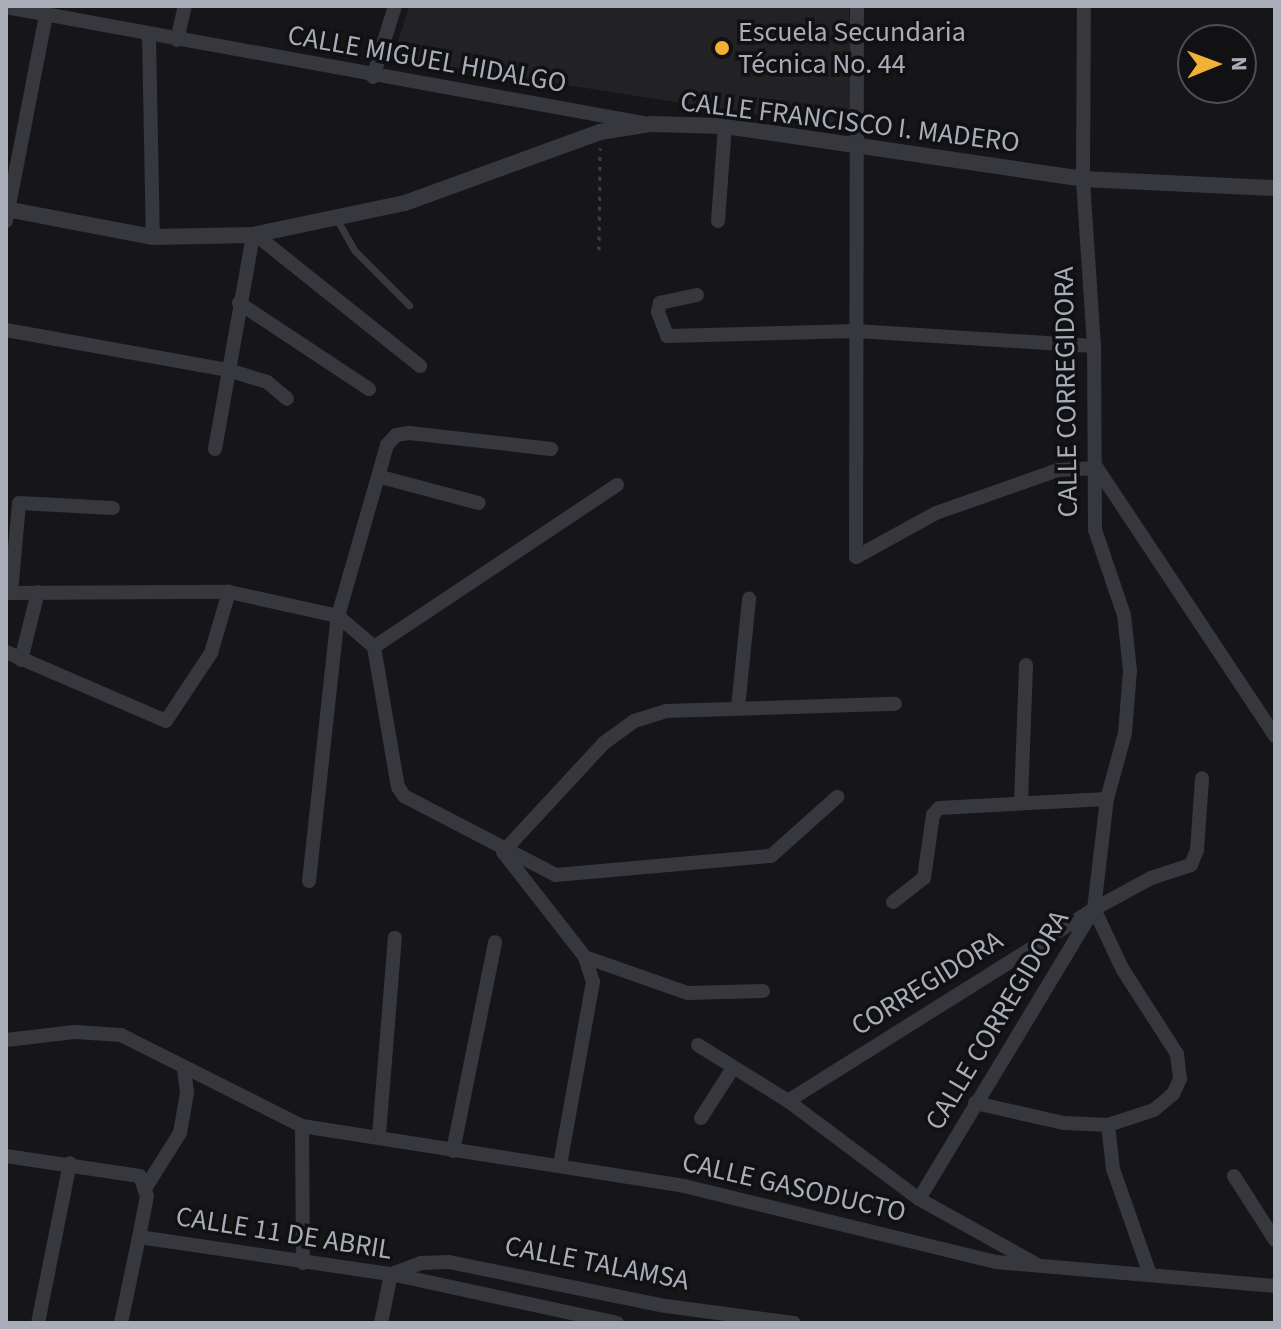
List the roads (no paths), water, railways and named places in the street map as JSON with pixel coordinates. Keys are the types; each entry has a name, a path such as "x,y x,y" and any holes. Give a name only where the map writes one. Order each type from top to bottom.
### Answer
{"street":[{"path":"177,40 185,6"},
{"path":"373,77 395,6"},
{"path":"857,6 856,557 936,513 1058,470 1097,468 1275,736"},
{"name":"CALLE CORREGIDORA","path":"919,1199 1094,909 1107,799 1125,733 1130,671 1124,615 1095,530 1094,346 1083,179 1084,6"},
{"name":"CALLE MIGUEL HIDALGO","path":"6,7 373,77 651,124"},
{"path":"7,213 46,16"},
{"path":"149,36 153,237"},
{"name":"CALLE FRANCISCO I. MADERO","path":"7,213 153,237 254,235 337,220 482,178 600,132 651,124 725,126 1083,179 1275,188"},
{"path":"718,221 725,126"},
{"path":"215,449 239,303 254,235 420,366"},
{"path":"697,295 660,303 662,330 677,337 856,331 1094,346"},
{"path":"239,303 369,389"},
{"path":"6,330 228,370 267,382 287,399"},
{"path":"309,881 338,616 381,477 387,445 396,435 551,449"},
{"path":"381,477 479,503"},
{"path":"374,647 617,485"},
{"path":"113,508 19,503 9,593 229,592 338,616 360,629 374,647 398,787 413,803 503,852 570,877 771,856 837,797"},
{"path":"21,660 38,592"},
{"path":"6,652 166,721 211,653 229,592"},
{"path":"738,708 749,599"},
{"path":"1021,802 1026,665"},
{"path":"503,852 604,743 634,721 666,711 895,704"},
{"name":"CORREGIDORA","path":"788,1101 1094,909 1151,878 1191,865 1197,850 1202,778"},
{"path":"893,902 924,878 933,815 939,808 1107,799"},
{"path":"503,852 585,957 593,982 592,1008 560,1165"},
{"path":"975,1103 1064,1123 1108,1125 1154,1110 1173,1094 1180,1079 1177,1054 1123,970 1094,909"},
{"path":"379,1135 395,938"},
{"path":"453,1151 495,942"},
{"path":"585,957 688,993 763,991"},
{"name":"CALLE GASODUCTO","path":"6,1040 75,1032 121,1035 302,1126 379,1135 453,1151 684,1186 996,1262 1045,1268 1149,1272 1275,1286"},
{"path":"698,1045 788,1101 919,1199 1045,1268"},
{"path":"146,1187 180,1133 186,1108 184,1068"},
{"path":"701,1118 733,1068"},
{"path":"1108,1125 1113,1169 1149,1272"},
{"path":"302,1126 303,1263"},
{"name":"CALLE 11 DE ABRIL","path":"6,1156 70,1163 140,1176 146,1187 139,1237 391,1274 617,1323"},
{"path":"38,1323 70,1163"},
{"path":"1234,1176 1275,1240"},
{"path":"124,1323 139,1237"},
{"name":"CALLE TALAMSA","path":"391,1274 421,1263 449,1262 666,1306 794,1323"},
{"path":"381,1323 391,1274"}],"lane":[{"path":"337,220 354,250 409,305"}],"place":[{"name":"Escuela Secundaria Técnica No. 44","path":"722,48"}]}
